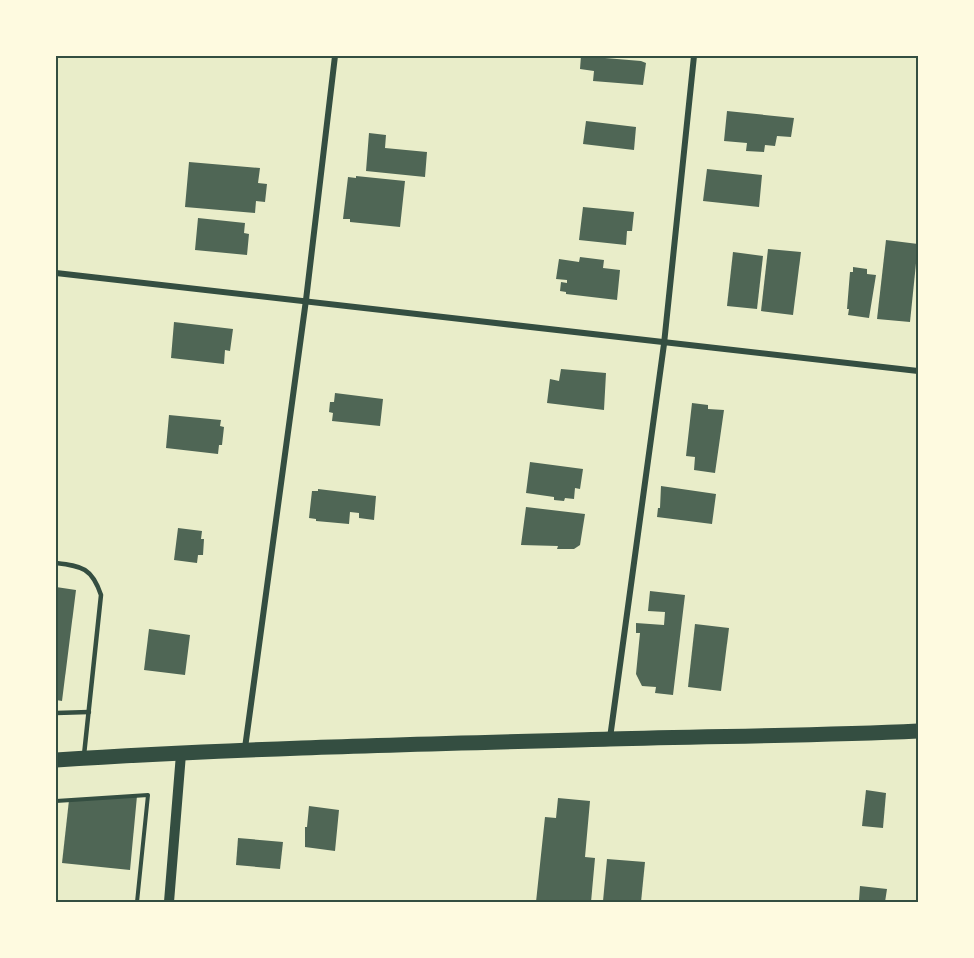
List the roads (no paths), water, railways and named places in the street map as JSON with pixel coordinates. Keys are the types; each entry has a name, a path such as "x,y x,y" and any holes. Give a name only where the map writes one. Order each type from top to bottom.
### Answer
{"main road":[{"path":"56,760 245,751 610,739 825,736 918,731"}],"street":[{"path":"245,751 306,300 335,56"},
{"path":"610,739 664,344 694,56"},
{"path":"56,273 306,300 664,344 918,371"},
{"path":"169,903 182,754"}],"lane":[{"path":"56,563 74,565 88,572 96,580 101,595 84,758"},
{"path":"56,713 89,712"}]}
